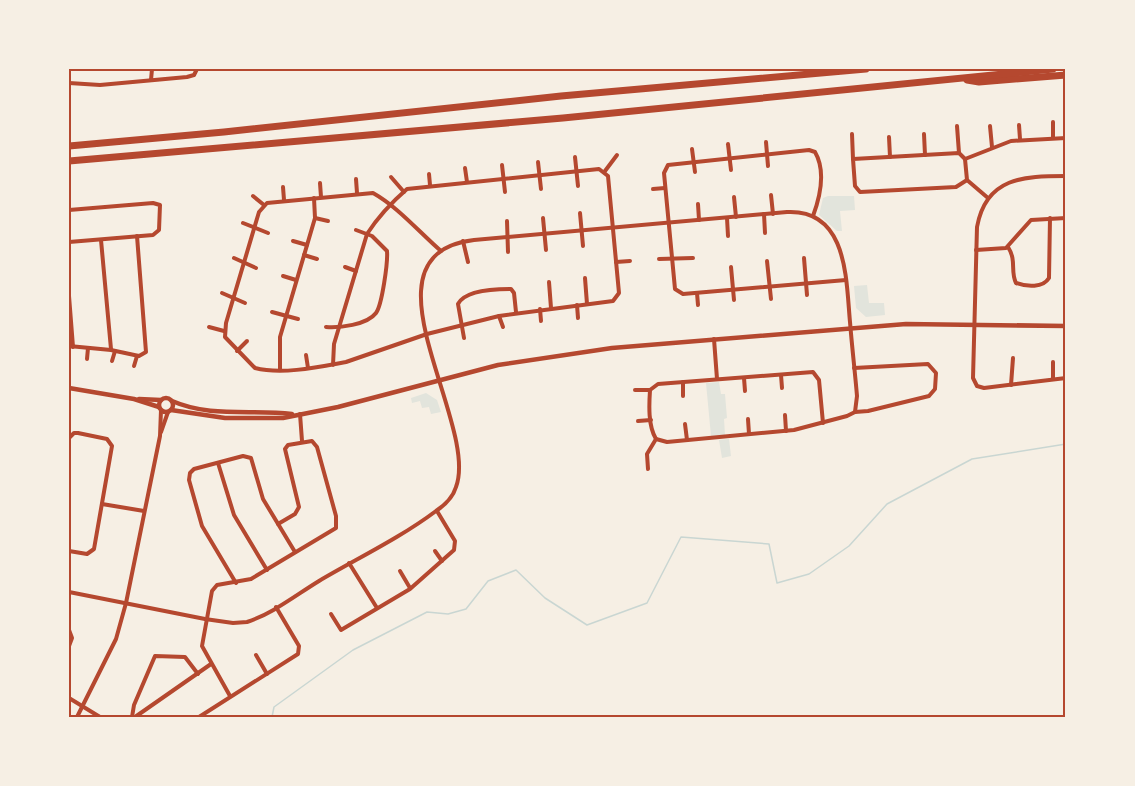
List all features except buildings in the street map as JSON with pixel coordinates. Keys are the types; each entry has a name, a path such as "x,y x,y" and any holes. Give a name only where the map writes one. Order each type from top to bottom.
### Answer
{"highway":[{"path":"69,146 550,97 866,69"},
{"path":"69,161 563,118 1053,69"},
{"path":"958,78 979,82 1066,75"}],"street":[{"path":"151,80 152,69"},
{"path":"69,83 100,85 151,80 194,75 197,69"},
{"path":"1053,122 1053,138"},
{"path":"1019,125 1020,139"},
{"path":"957,126 959,153 965,159 967,180 988,198"},
{"path":"990,126 992,147"},
{"path":"924,134 926,155"},
{"path":"852,135 855,186 862,192 956,187 967,180"},
{"path":"889,137 890,157"},
{"path":"965,159 992,147 1020,139 1066,138"},
{"path":"765,142 768,166"},
{"path":"728,144 731,170"},
{"path":"692,149 694,172"},
{"path":"813,216 821,188 818,159 815,152 809,150 693,161 666,166 665,188 676,291 683,294 847,280"},
{"path":"854,159 959,153"},
{"path":"605,171 617,155"},
{"path":"575,157 578,186"},
{"path":"538,162 541,189"},
{"path":"502,165 505,192"},
{"path":"465,168 467,182"},
{"path":"333,365 333,349 368,234 404,192 413,186 605,171"},
{"path":"209,327 224,331 237,351 255,368 308,368 333,365 427,334 516,312 609,302 618,296 608,176 605,171"},
{"path":"429,174 430,185"},
{"path":"1066,176 1022,177 1003,186 988,198 979,215 974,323 975,384 984,388 1066,378"},
{"path":"391,177 404,192"},
{"path":"356,179 357,193"},
{"path":"320,183 321,197"},
{"path":"283,187 284,200"},
{"path":"653,189 665,188"},
{"path":"264,205 284,200 373,193 441,250"},
{"path":"771,195 772,214"},
{"path":"253,196 264,205"},
{"path":"280,369 280,337 315,218 314,198"},
{"path":"734,198 736,217"},
{"path":"69,210 158,204 161,211 158,231 137,237 69,243"},
{"path":"698,204 699,220"},
{"path":"224,331 255,227 264,205"},
{"path":"69,592 205,619 240,623 255,620 436,511 454,493 460,468 458,450 427,334 420,301 420,285 429,263 441,250 463,241 764,214 794,212 813,216 827,227 840,247 847,280 855,412"},
{"path":"580,213 583,246"},
{"path":"764,214 765,233"},
{"path":"315,218 328,221"},
{"path":"543,218 546,250"},
{"path":"727,218 728,236"},
{"path":"1008,247 1014,258 1016,282 1039,285 1046,282 1049,278 1050,218"},
{"path":"976,250 1008,247 1027,222 1066,218"},
{"path":"507,221 508,252"},
{"path":"243,223 268,233"},
{"path":"326,327 339,328 372,316 378,308 388,253 383,245 368,234 356,230"},
{"path":"69,296 71,346 113,350 143,356 147,350 137,237"},
{"path":"101,240 113,350 112,362"},
{"path":"293,241 307,245"},
{"path":"463,241 468,262"},
{"path":"304,255 317,259"},
{"path":"234,258 256,268"},
{"path":"659,259 693,258"},
{"path":"804,258 807,295"},
{"path":"616,262 630,261"},
{"path":"767,261 771,299"},
{"path":"345,267 356,271"},
{"path":"731,267 734,300"},
{"path":"283,276 296,280"},
{"path":"585,278 587,304"},
{"path":"549,282 551,308"},
{"path":"464,338 459,300 485,291 511,289 514,293 516,312"},
{"path":"222,293 245,303"},
{"path":"697,293 698,306"},
{"path":"577,305 578,318"},
{"path":"540,309 541,321"},
{"path":"272,312 298,319"},
{"path":"500,316 503,327"},
{"path":"134,399 170,411 236,418 283,418 334,408 439,380 542,357 850,327 974,323 1066,326"},
{"path":"714,339 717,379"},
{"path":"237,351 247,341"},
{"path":"87,359 88,348"},
{"path":"134,366 137,356"},
{"path":"306,356 308,368"},
{"path":"1011,385 1013,358"},
{"path":"1053,362 1053,379"},
{"path":"656,439 663,442 786,431 823,423 855,412 929,396 934,389 936,373 928,364 854,368"},
{"path":"635,390 650,390 657,385 682,382 811,372 816,375 823,423"},
{"path":"781,375 782,388"},
{"path":"744,378 745,391"},
{"path":"682,382 683,396"},
{"path":"69,388 134,399 161,400 166,398 199,410 225,413 297,414"},
{"path":"648,469 647,454 656,439 651,420 650,390"},
{"path":"160,436 161,400"},
{"path":"77,717 108,657 126,603 160,436 172,402"},
{"path":"297,414 302,441"},
{"path":"785,415 786,431"},
{"path":"748,419 749,434"},
{"path":"638,421 651,420"},
{"path":"686,424 687,440"},
{"path":"69,438 76,433 107,439 111,442 93,551 87,554 69,551"},
{"path":"230,696 202,646 205,619 213,588 245,582 332,531 337,525 316,444 312,441 288,445 284,451 298,510 278,524"},
{"path":"236,583 202,526 189,480 193,470 243,456 250,458 263,499 295,552"},
{"path":"218,463 234,515 267,570"},
{"path":"102,504 144,511"},
{"path":"331,614 341,630 410,589 454,550 456,544 436,511"},
{"path":"435,551 442,561"},
{"path":"349,563 377,608"},
{"path":"400,571 410,589"},
{"path":"199,717 296,657 300,649 276,607"},
{"path":"69,630 72,638 69,646"},
{"path":"256,655 267,674"},
{"path":"133,717 134,705 155,656 184,657 198,674"},
{"path":"133,717 211,664"},
{"path":"69,698 100,717"}],"shaded area":[{"path":"854,196 855,210 840,211 842,231 837,231 819,215 823,198"},
{"path":"867,285 869,303 884,303 885,315 866,317 856,308 854,286"},
{"path":"719,382 721,394 725,394 727,418 724,419 725,435 711,436 706,383"},
{"path":"426,393 437,400 441,412 431,414 429,407 422,408 420,401 412,403 411,398"},
{"path":"729,439 731,456 722,458 719,440"}],"waterway":[{"path":"272,717 274,707 353,650 427,612 448,614 466,609 488,581 516,570 545,598 587,625 647,603 681,537 769,544 777,583 809,574 849,546 887,504 972,459 1066,444"}]}
